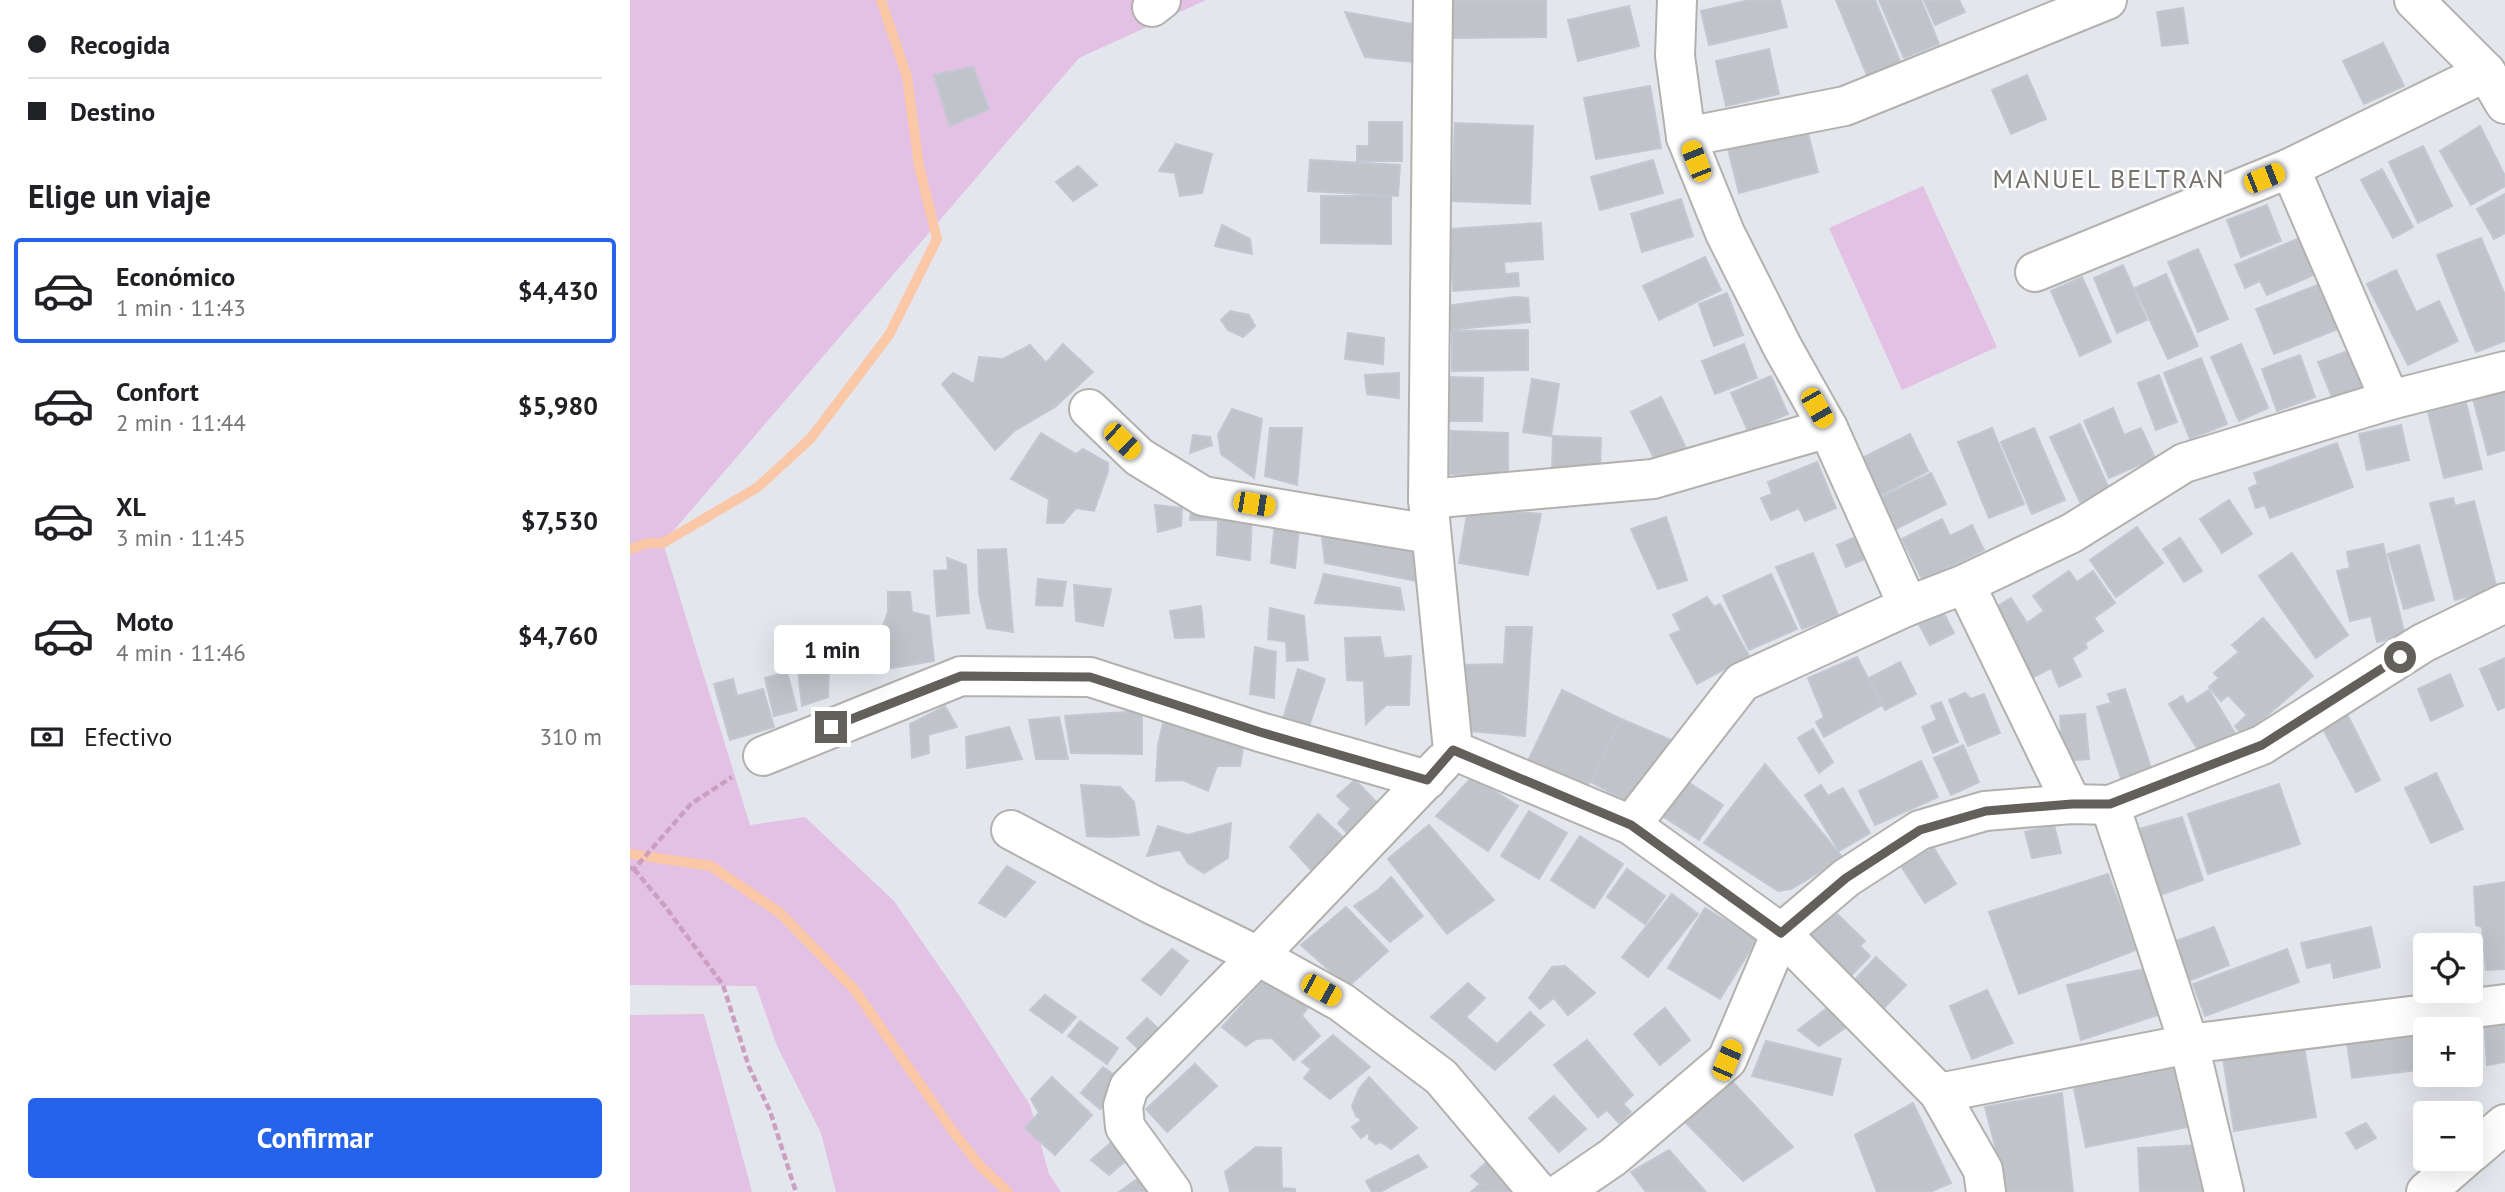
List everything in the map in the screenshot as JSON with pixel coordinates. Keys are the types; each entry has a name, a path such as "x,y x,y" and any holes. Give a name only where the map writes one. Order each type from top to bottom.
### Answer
{"street":[{"path":"1172,1192 1125,1127 1122,1106 1129,1087 1258,956 1453,750 1429,516 1433,0"},
{"path":"1677,0 1675,56 1686,137 1725,233 1783,348 1828,428 1908,606"},
{"path":"1686,137 1845,106 2106,0"},
{"path":"2414,0 2486,72 2505,104"},
{"path":"2035,272 2290,168 2486,72"},
{"path":"2290,168 2390,400"},
{"path":"1631,825 1742,682 1908,606 1965,584 2072,533 2184,463 2390,400 2505,371"},
{"path":"1089,409 1139,457 1203,496 1429,516 1653,479 1828,428"},
{"path":"1965,584 2072,804"},
{"path":"1562,1192 1613,1157 1727,1060 1781,933 1846,878 1920,830 1986,811 2072,804 2110,804 2262,745 2423,643 2505,603"},
{"path":"763,756 961,676 1090,677 1260,732 1427,780"},
{"path":"1453,750 1631,825 1781,933 1939,1093 1983,1170 1986,1192"},
{"path":"2110,804 2189,1044 2224,1192"},
{"path":"1011,830 1342,1002 1441,1077 1538,1192"},
{"path":"1939,1093 2189,1044 2505,1004"},
{"path":"2483,1143 2505,1124"},
{"path":"2426,1192 2450,1171"}],"path":[{"path":"763,756 691,804 632,868 723,985 748,1067 770,1111 796,1192"}],"shaded area":[{"path":"630,0 1206,0 1079,58 663,543 750,825 805,817 894,901 1030,1105 1049,1174 1061,1192 836,1192 821,1133 777,1046 756,986 630,985"},
{"path":"1923,186 1997,347 1902,390 1829,228"},
{"path":"704,1014 752,1192 630,1192 630,1015"}],"building":[{"path":"1452,0 1546,0 1546,37 1452,38"},
{"path":"1750,0 1780,0 1787,27 1709,45 1701,11"},
{"path":"1836,0 1875,0 1902,66 1869,80"},
{"path":"1879,0 1921,0 1939,44 1904,58"},
{"path":"1924,0 1959,0 1965,12 1935,25"},
{"path":"1629,6 1639,46 1578,61 1568,20"},
{"path":"2183,8 2188,43 2162,46 2157,12"},
{"path":"1345,12 1418,25 1413,62 1365,57"},
{"path":"2383,43 2404,86 2364,104 2343,61"},
{"path":"1769,49 1779,94 1726,106 1716,61"},
{"path":"973,67 989,109 950,126 934,75"},
{"path":"2027,75 2046,119 2011,134 1992,90"},
{"path":"1650,86 1661,148 1596,159 1584,98"},
{"path":"1369,122 1402,122 1402,161 1357,161 1357,146 1369,146"},
{"path":"1805,122 1818,172 1739,193 1726,141"},
{"path":"1455,123 1533,126 1530,204 1452,201"},
{"path":"2480,126 2505,176 2505,186 2471,205 2440,151"},
{"path":"1176,144 1212,154 1202,193 1180,196 1175,173 1159,171"},
{"path":"2423,146 2452,206 2418,223 2389,162"},
{"path":"1310,160 1400,165 1398,196 1308,191"},
{"path":"1653,160 1663,193 1600,210 1591,177"},
{"path":"1078,166 1097,185 1073,201 1056,182"},
{"path":"2382,169 2413,227 2393,238 2361,180"},
{"path":"2505,194 2505,233 2494,239 2477,209"},
{"path":"1321,196 1391,196 1391,244 1321,243"},
{"path":"1681,199 1693,236 1642,252 1631,214"},
{"path":"2267,205 2281,241 2241,257 2227,220"},
{"path":"1541,223 1543,259 1504,262 1505,274 1518,273 1519,286 1453,291 1449,229"},
{"path":"1222,225 1250,239 1252,254 1215,246"},
{"path":"2302,237 2318,273 2267,295 2260,281 2245,288 2235,265"},
{"path":"2481,238 2505,295 2505,341 2476,352 2437,255"},
{"path":"2198,249 2228,319 2198,332 2168,262"},
{"path":"1705,257 1721,290 1659,320 1643,286"},
{"path":"2123,265 2147,320 2117,333 2094,278"},
{"path":"2396,270 2416,312 2439,301 2458,341 2408,365 2367,284"},
{"path":"2166,274 2198,346 2168,359 2135,288"},
{"path":"2082,277 2111,342 2080,356 2051,291"},
{"path":"2320,284 2338,329 2274,354 2256,309"},
{"path":"1727,293 1743,335 1714,346 1699,304"},
{"path":"1514,297 1528,298 1530,322 1448,330 1445,306"},
{"path":"1230,311 1249,315 1255,326 1243,337 1228,330 1221,320"},
{"path":"1528,330 1528,370 1452,371 1452,331"},
{"path":"1348,333 1384,338 1383,364 1345,359"},
{"path":"1063,344 1093,372 1055,407 1014,431 995,450 942,384 953,373 974,384 979,357 1003,359 1030,345 1046,363"},
{"path":"1744,344 1757,378 1715,394 1702,361"},
{"path":"2241,344 2268,408 2239,421 2211,357"},
{"path":"2350,350 2366,389 2334,402 2318,362"},
{"path":"2300,355 2315,397 2277,411 2262,369"},
{"path":"2201,358 2227,424 2190,439 2164,373"},
{"path":"1399,373 1399,398 1367,394 1365,375"},
{"path":"2159,375 2177,422 2156,430 2138,383"},
{"path":"1771,376 1788,414 1748,431 1731,393"},
{"path":"1449,377 1483,378 1482,421 1449,421"},
{"path":"1532,379 1559,384 1551,436 1523,432"},
{"path":"2505,390 2505,450 2488,455 2473,399"},
{"path":"1661,397 1688,452 1658,466 1631,412"},
{"path":"2466,403 2482,469 2444,478 2428,412"},
{"path":"2113,408 2124,435 2141,428 2155,458 2109,478 2084,421"},
{"path":"1232,409 1262,419 1254,478 1221,454 1218,435"},
{"path":"2080,424 2109,489 2080,502 2050,437"},
{"path":"2401,425 2409,460 2367,470 2359,434"},
{"path":"1270,428 1302,428 1297,485 1265,476"},
{"path":"1992,428 2024,504 1989,518 1958,442"},
{"path":"2034,428 2065,500 2032,514 2001,442"},
{"path":"1451,431 1508,433 1508,475 1450,474"},
{"path":"1041,433 1076,454 1083,449 1108,463 1108,471 1094,511 1076,508 1063,523 1047,523 1049,499 1011,479"},
{"path":"1910,434 1928,471 1877,497 1858,460"},
{"path":"1193,435 1210,437 1212,445 1190,453"},
{"path":"1553,436 1601,438 1600,474 1552,472"},
{"path":"2337,443 2353,487 2270,518 2265,505 2256,508 2249,488 2258,484 2254,473"},
{"path":"1817,462 1836,508 1805,521 1799,508 1771,520 1761,498 1772,494 1768,482"},
{"path":"1931,473 1946,504 1896,529 1881,497"},
{"path":"2453,498 2455,506 2474,501 2497,589 2455,600 2430,503"},
{"path":"2229,500 2252,534 2222,553 2200,519"},
{"path":"1192,501 1252,515 1250,560 1217,555 1218,520 1190,520"},
{"path":"1155,505 1182,508 1181,526 1158,532"},
{"path":"1468,508 1541,514 1528,575 1459,563"},
{"path":"1666,517 1687,580 1658,589 1631,529"},
{"path":"1942,519 1950,536 1972,525 1984,550 1923,581 1902,539"},
{"path":"1300,520 1295,568 1271,563 1275,521"},
{"path":"2137,527 2163,563 2116,597 2090,560"},
{"path":"1321,529 1415,545 1421,582 1325,563"},
{"path":"1860,535 1870,557 1846,567 1837,545"},
{"path":"2180,538 2202,571 2184,582 2163,549"},
{"path":"2383,544 2405,636 2377,642 2371,616 2350,621 2337,571 2350,568 2347,552"},
{"path":"2419,545 2434,600 2404,609 2388,554"},
{"path":"1006,549 1013,632 987,628 979,594 978,550"},
{"path":"1813,553 1838,615 1802,629 1776,567"},
{"path":"2292,553 2348,635 2316,658 2259,576"},
{"path":"947,558 966,565 969,613 937,616 934,571 948,570"},
{"path":"2069,571 2077,582 2093,571 2115,603 2094,618 2103,631 2085,643 2087,648 2072,658 2081,676 2059,687 2051,668 2020,684 1990,624 2003,617 1998,606 2011,598 2027,623 2044,611 2033,596"},
{"path":"1324,574 1400,588 1404,610 1315,603"},
{"path":"1771,574 1797,629 1749,650 1723,596"},
{"path":"1038,579 1066,582 1062,606 1036,605"},
{"path":"1074,585 1111,589 1103,626 1076,621"},
{"path":"888,592 910,592 912,612 929,616 934,661 886,669 883,626 888,612"},
{"path":"1707,597 1714,607 1720,604 1749,656 1697,684 1670,635 1681,630 1673,615"},
{"path":"1201,606 1204,637 1175,638 1170,611"},
{"path":"1940,606 1954,633 1930,645 1916,619"},
{"path":"1270,608 1304,616 1308,660 1287,661 1286,642 1268,639"},
{"path":"2263,618 2313,676 2243,736 2235,726 2247,715 2228,695 2221,701 2209,687 2219,678 2214,673 2239,652 2232,645"},
{"path":"1506,627 1532,627 1525,736 1460,730 1460,665 1504,664"},
{"path":"1380,637 1384,658 1411,656 1409,705 1386,705 1366,724 1364,681 1347,680 1345,638"},
{"path":"809,644 830,645 828,697 802,706 798,670 805,660"},
{"path":"1255,647 1276,652 1274,698 1250,694"},
{"path":"1857,657 1882,705 1824,737 1816,722 1824,717 1808,678"},
{"path":"2505,658 2505,707 2498,710 2480,669"},
{"path":"1900,662 1916,694 1885,710 1869,678"},
{"path":"1298,669 1325,679 1308,729 1283,719"},
{"path":"787,672 797,710 774,716 765,678"},
{"path":"2450,674 2463,706 2431,721 2418,689"},
{"path":"733,679 737,696 763,689 774,727 730,740 714,684"},
{"path":"2125,689 2153,774 2123,784 2097,707 2111,703 2108,694"},
{"path":"1562,690 1621,719 1591,782 1580,787 1527,763"},
{"path":"2209,690 2236,735 2202,756 2169,704 2182,696 2187,704"},
{"path":"1965,693 1971,699 1984,694 2000,733 1968,746 1949,700"},
{"path":"1941,702 1958,742 1933,753 1922,727 1937,720 1931,706"},
{"path":"945,706 957,727 928,735 929,753 912,758 910,724"},
{"path":"1166,709 1244,742 1240,766 1217,766 1208,791 1183,780 1156,781 1158,746"},
{"path":"1142,711 1142,754 1071,753 1065,716"},
{"path":"2346,712 2380,780 2356,792 2321,725"},
{"path":"2085,714 2089,759 2063,761 2060,716"},
{"path":"1059,717 1068,759 1036,759 1029,720"},
{"path":"1621,719 1671,740 1635,806 1591,782"},
{"path":"1009,727 1022,759 967,768 966,737"},
{"path":"1813,729 1833,762 1819,773 1798,738"},
{"path":"1963,745 1979,782 1951,795 1934,758"},
{"path":"1921,761 1938,797 1875,825 1859,791"},
{"path":"1765,764 1843,858 1791,889 1778,891 1704,843"},
{"path":"2436,773 2463,829 2431,843 2405,788"},
{"path":"1472,777 1518,806 1488,851 1436,816"},
{"path":"1355,780 1388,814 1359,846 1338,823 1351,809 1337,796"},
{"path":"1685,780 1723,805 1699,840 1661,815"},
{"path":"2279,784 2300,844 2208,874 2188,814"},
{"path":"1081,785 1120,787 1134,802 1139,835 1087,836"},
{"path":"1821,785 1828,796 1843,788 1870,833 1839,851 1805,795"},
{"path":"1529,811 1567,833 1539,879 1501,856"},
{"path":"1318,814 1343,837 1313,872 1290,847"},
{"path":"2182,817 2203,880 2152,898 2129,832"},
{"path":"1231,823 1228,858 1204,873 1188,863 1180,850 1147,856 1158,826 1188,835"},
{"path":"1429,825 1494,900 1447,934 1388,859"},
{"path":"2054,825 2061,853 2032,858 2025,832"},
{"path":"1580,836 1623,864 1594,908 1551,880"},
{"path":"1933,847 1956,884 1925,903 1901,866"},
{"path":"1007,866 1035,882 1005,917 979,903"},
{"path":"1627,869 1665,896 1645,924 1607,897"},
{"path":"2108,874 2136,950 2019,994 1989,912"},
{"path":"1391,877 1423,916 1390,942 1354,906 1378,890"},
{"path":"2505,882 2505,969 2486,970 2482,927 2476,925 2474,887"},
{"path":"1672,894 1698,914 1648,977 1622,957"},
{"path":"1346,907 1388,951 1348,987 1301,945"},
{"path":"1705,908 1757,939 1720,999 1668,968"},
{"path":"1833,910 1865,941 1860,946 1870,956 1849,978 1800,945"},
{"path":"2214,927 2229,965 2184,983 2168,944"},
{"path":"2371,927 2380,967 2334,978 2331,962 2307,968 2301,943"},
{"path":"1172,949 1188,961 1161,995 1142,980"},
{"path":"2287,949 2299,982 2205,1016 2193,984"},
{"path":"1876,957 1906,985 1880,1012 1850,985"},
{"path":"1565,966 1595,993 1568,1015 1554,998 1540,1009 1529,998 1552,967"},
{"path":"2145,969 2161,1014 2081,1040 2067,985"},
{"path":"1271,972 1310,1004 1302,1016 1320,1036 1294,1060 1272,1038 1256,1039 1246,1046 1222,1027"},
{"path":"1468,983 1485,998 1466,1017 1497,1044 1530,1012 1544,1025 1495,1070 1431,1017"},
{"path":"1987,990 2013,1043 1972,1059 1950,1006"},
{"path":"1045,995 1076,1017 1062,1033 1030,1010"},
{"path":"1665,1008 1690,1040 1660,1065 1634,1034"},
{"path":"1827,1008 1848,1026 1819,1046 1798,1030"},
{"path":"2505,1014 2505,1062 2487,1065 2484,1018"},
{"path":"1147,1018 1163,1033 1144,1054 1127,1038"},
{"path":"1080,1021 1118,1048 1107,1064 1068,1036"},
{"path":"2413,1030 2413,1071 2352,1078 2346,1036"},
{"path":"1333,1035 1370,1067 1330,1099 1304,1078 1311,1069 1302,1062"},
{"path":"1587,1040 1633,1095 1623,1104 1631,1112 1619,1123 1607,1110 1598,1117 1554,1065"},
{"path":"1766,1041 1841,1059 1832,1095 1752,1076"},
{"path":"2303,1041 2316,1117 2234,1131 2222,1051"},
{"path":"2179,1058 2193,1126 2086,1147 2072,1079"},
{"path":"1195,1064 1217,1086 1167,1132 1146,1109"},
{"path":"1103,1067 1122,1080 1100,1109 1081,1093"},
{"path":"1052,1077 1092,1115 1055,1155 1025,1128 1039,1113 1031,1099"},
{"path":"1369,1077 1417,1128 1391,1149 1381,1142 1376,1144 1369,1139 1369,1132 1361,1138 1352,1127 1362,1120 1356,1116 1352,1106 1359,1089"},
{"path":"1730,1079 1793,1147 1743,1181 1685,1122"},
{"path":"2062,1093 2073,1192 2007,1192 1985,1107"},
{"path":"1554,1096 1586,1129 1559,1152 1529,1118"},
{"path":"1913,1103 1951,1183 1930,1192 1877,1192 1855,1135"},
{"path":"2366,1123 2376,1138 2356,1149 2346,1133"},
{"path":"1116,1138 1134,1154 1109,1175 1091,1160"},
{"path":"2201,1145 2203,1192 2140,1192 2138,1148"},
{"path":"1256,1147 1281,1148 1282,1188 1295,1189 1295,1192 1230,1192 1225,1172"},
{"path":"1669,1150 1706,1192 1646,1192 1631,1172"},
{"path":"1496,1154 1521,1181 1508,1192 1471,1192 1480,1184 1471,1176"},
{"path":"1418,1155 1427,1167 1380,1192 1372,1192 1366,1181"},
{"path":"1148,1175 1160,1192 1119,1192 1134,1181"}],"waterway":[{"path":"630,549 648,543 663,543 758,487 811,438 889,335 937,239 919,166 907,77 881,0"},
{"path":"630,854 711,866 780,913 854,989 952,1130 981,1167 1008,1192"}],"district":[{"name":"MANUEL BELTRAN","path":"2109,179"}],"route":[{"path":"831,727 961,676 1090,677 1260,732 1427,780 1453,750 1631,825 1781,933 1846,878 1920,830 1986,811 2072,804 2110,804 2262,745 2400,657"}]}
